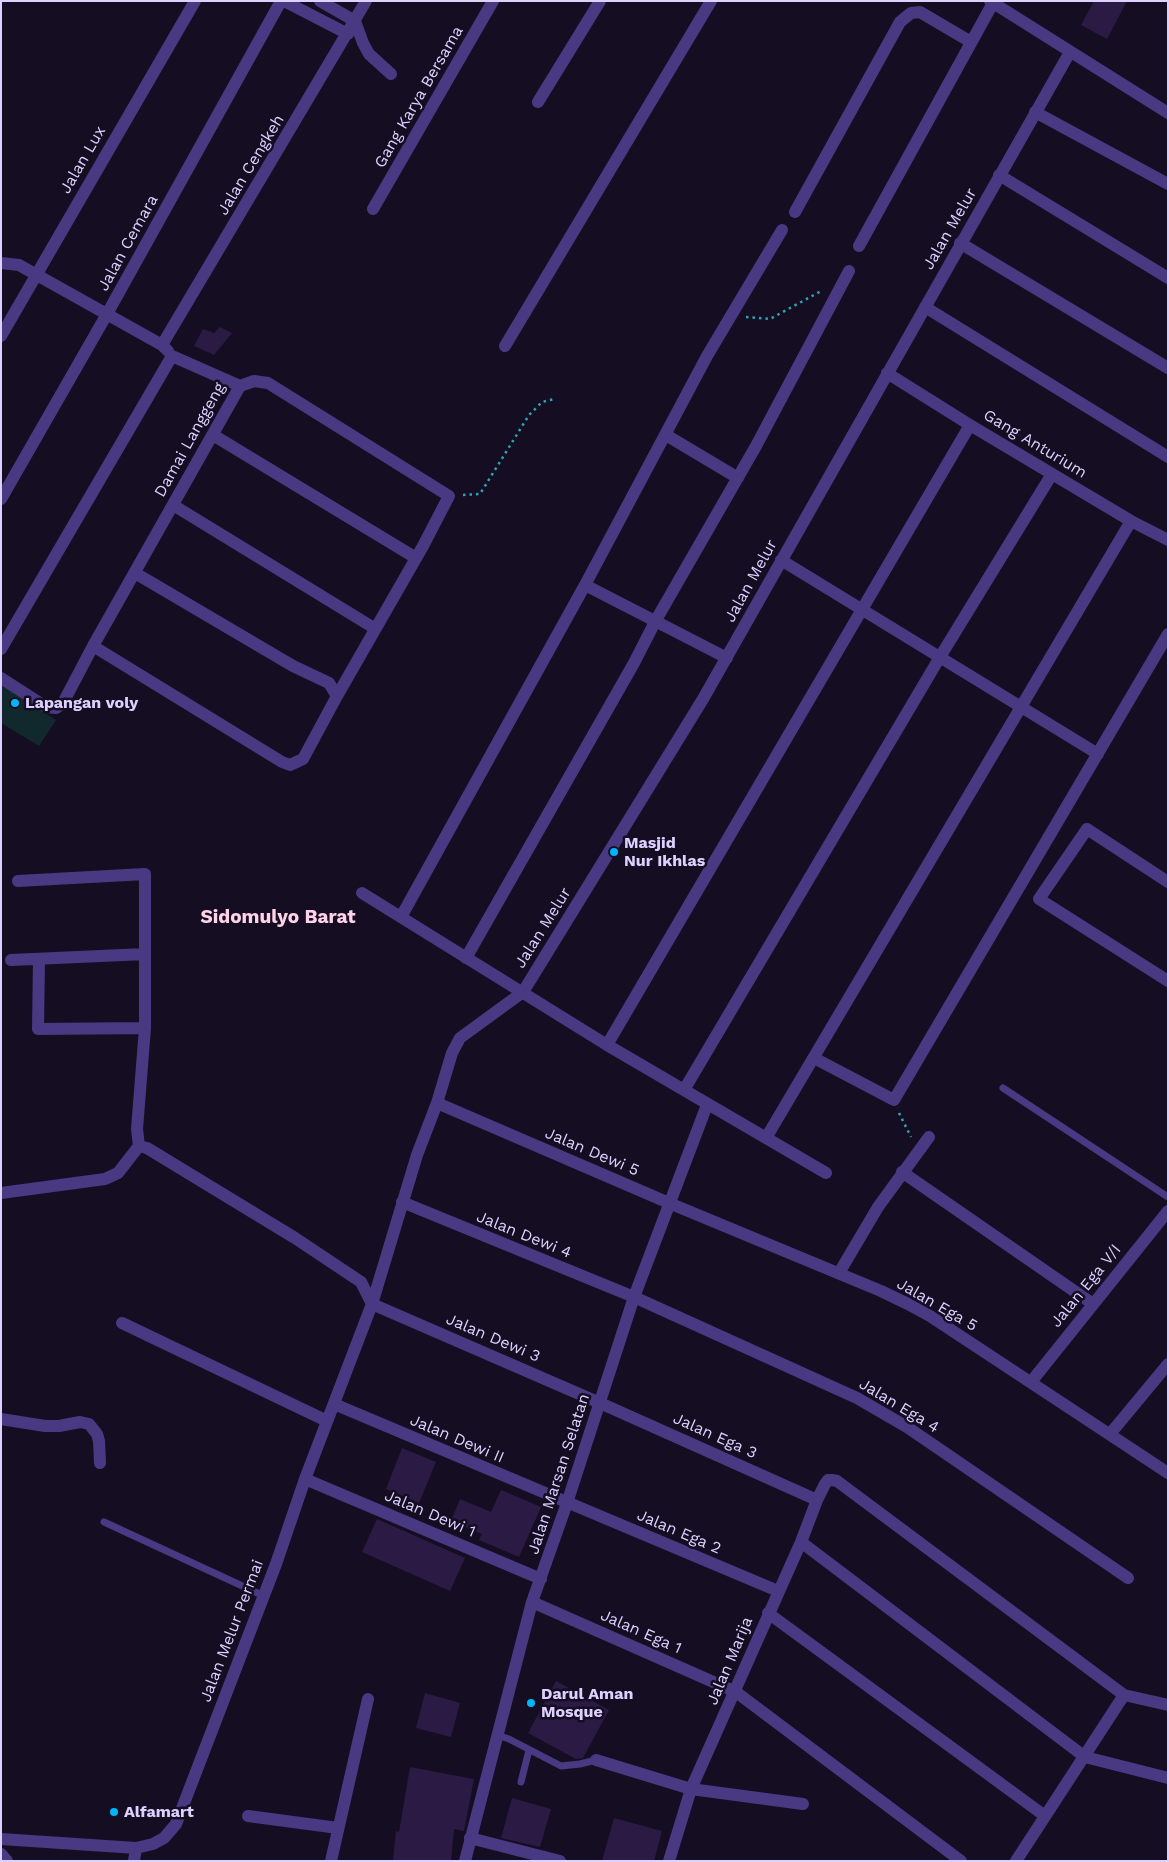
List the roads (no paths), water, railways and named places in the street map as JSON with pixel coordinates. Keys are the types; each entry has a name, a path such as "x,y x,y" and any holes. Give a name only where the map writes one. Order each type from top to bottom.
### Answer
{"street":[{"name":"Jalan Lux","path":"1,336 194,1"},
{"path":"283,1 348,34"},
{"name":"Jalan Cemara","path":"1,499 283,1"},
{"path":"320,1 355,21 368,54 391,74"},
{"name":"Jalan Cengkeh","path":"162,345 366,1"},
{"name":"Gang Karya Bersama","path":"373,209 493,1"},
{"path":"538,102 600,1"},
{"path":"505,346 711,1"},
{"path":"859,246 992,2 1167,112"},
{"path":"795,212 900,22 911,13 920,12 971,42"},
{"name":"Jalan Melur","path":"372,1304 417,1155 437,1103 452,1053 460,1038 523,992 727,658 960,243 1070,52"},
{"path":"1035,112 1168,184"},
{"path":"999,175 1168,278"},
{"path":"401,917 585,585 708,356 782,230"},
{"path":"960,243 1168,368"},
{"path":"1,263 19,265 36,274 162,345 172,356 1,648"},
{"path":"466,958 738,478 847,274"},
{"path":"924,307 1168,457"},
{"name":"Damai Langgeng","path":"1,678 46,707 56,708 63,703 93,646 240,386 172,356"},
{"name":"Gang Anturium","path":"887,373 1131,521 1168,540"},
{"path":"93,646 282,762 290,765 303,759 374,628 416,558 449,496 268,383 254,381 240,386"},
{"path":"607,1045 970,425"},
{"path":"213,435 416,558"},
{"path":"666,435 738,478"},
{"path":"684,1090 940,657 1052,474"},
{"path":"173,505 374,628"},
{"path":"766,1138 1131,521"},
{"path":"782,560 1098,754"},
{"path":"135,573 294,666 329,684 337,696"},
{"path":"585,585 727,658"},
{"path":"814,1058 894,1100 1168,634"},
{"path":"1168,882 1087,829 1039,899 1168,981"},
{"path":"1,1193 105,1180 118,1173 139,1146 136,1129 145,1028 145,874 18,881"},
{"path":"362,893 607,1045 826,1173"},
{"path":"11,960 145,954"},
{"path":"39,959 38,1029 145,1028"},
{"name":"Jalan Dewi 5","path":"437,1103 669,1203"},
{"name":"Jalan Marsan Selatan","path":"465,1861 532,1602 567,1503 634,1297 707,1105"},
{"path":"839,1273 878,1207 929,1137"},
{"path":"139,1146 156,1152 295,1238 361,1282 372,1304"},
{"path":"902,1172 1093,1304"},
{"name":"Jalan Dewi 4","path":"402,1202 634,1297"},
{"name":"Jalan Ega 5","path":"669,1203 881,1291 923,1312 1168,1473"},
{"name":"Jalan Ega V/I","path":"1031,1382 1168,1211"},
{"name":"Jalan Ega 4","path":"634,1297 858,1398 883,1412 1128,1578"},
{"name":"Jalan Dewi 3","path":"372,1304 600,1403"},
{"name":"Jalan Melur Permai","path":"135,1854 164,1838 176,1824 264,1596 305,1479 372,1304"},
{"path":"122,1323 327,1421"},
{"path":"1110,1434 1168,1364"},
{"name":"Jalan Ega 3","path":"600,1403 817,1500"},
{"name":"Jalan Dewi II","path":"334,1404 567,1503"},
{"path":"1,1419 46,1426 59,1426 80,1422 89,1424 99,1441 100,1463"},
{"name":"Jalan Dewi 1","path":"305,1479 541,1579"},
{"name":"Jalan Marija","path":"670,1861 692,1789 736,1692 817,1500 828,1480 837,1481 1124,1695"},
{"name":"Jalan Ega 2","path":"567,1503 778,1591"},
{"path":"800,1542 1085,1757 1168,1778"},
{"name":"Jalan Ega 1","path":"532,1602 736,1692 961,1861"},
{"path":"768,1613 1045,1816"},
{"path":"1016,1861 1124,1695 1168,1706"},
{"path":"331,1861 368,1699"},
{"path":"596,1760 692,1789 803,1804"},
{"path":"248,1816 338,1828"},
{"path":"470,1838 560,1861"},
{"path":"1,1839 135,1854"},
{"path":"1,1854 7,1861"}],"lane":[{"path":"1003,1088 1168,1197"},
{"path":"104,1522 264,1596"},
{"path":"497,1735 561,1766 596,1760"},
{"path":"521,1782 529,1750"}],"place":[{"name":"Lapangan voly","path":"15,703"},
{"name":"Masjid Nur Ikhlas","path":"614,852"},
{"name":"Darul Aman Mosque","path":"531,1703"},
{"name":"Alfamart","path":"114,1812"}],"district":[{"name":"Sidomulyo Barat","path":"278,917"}]}
